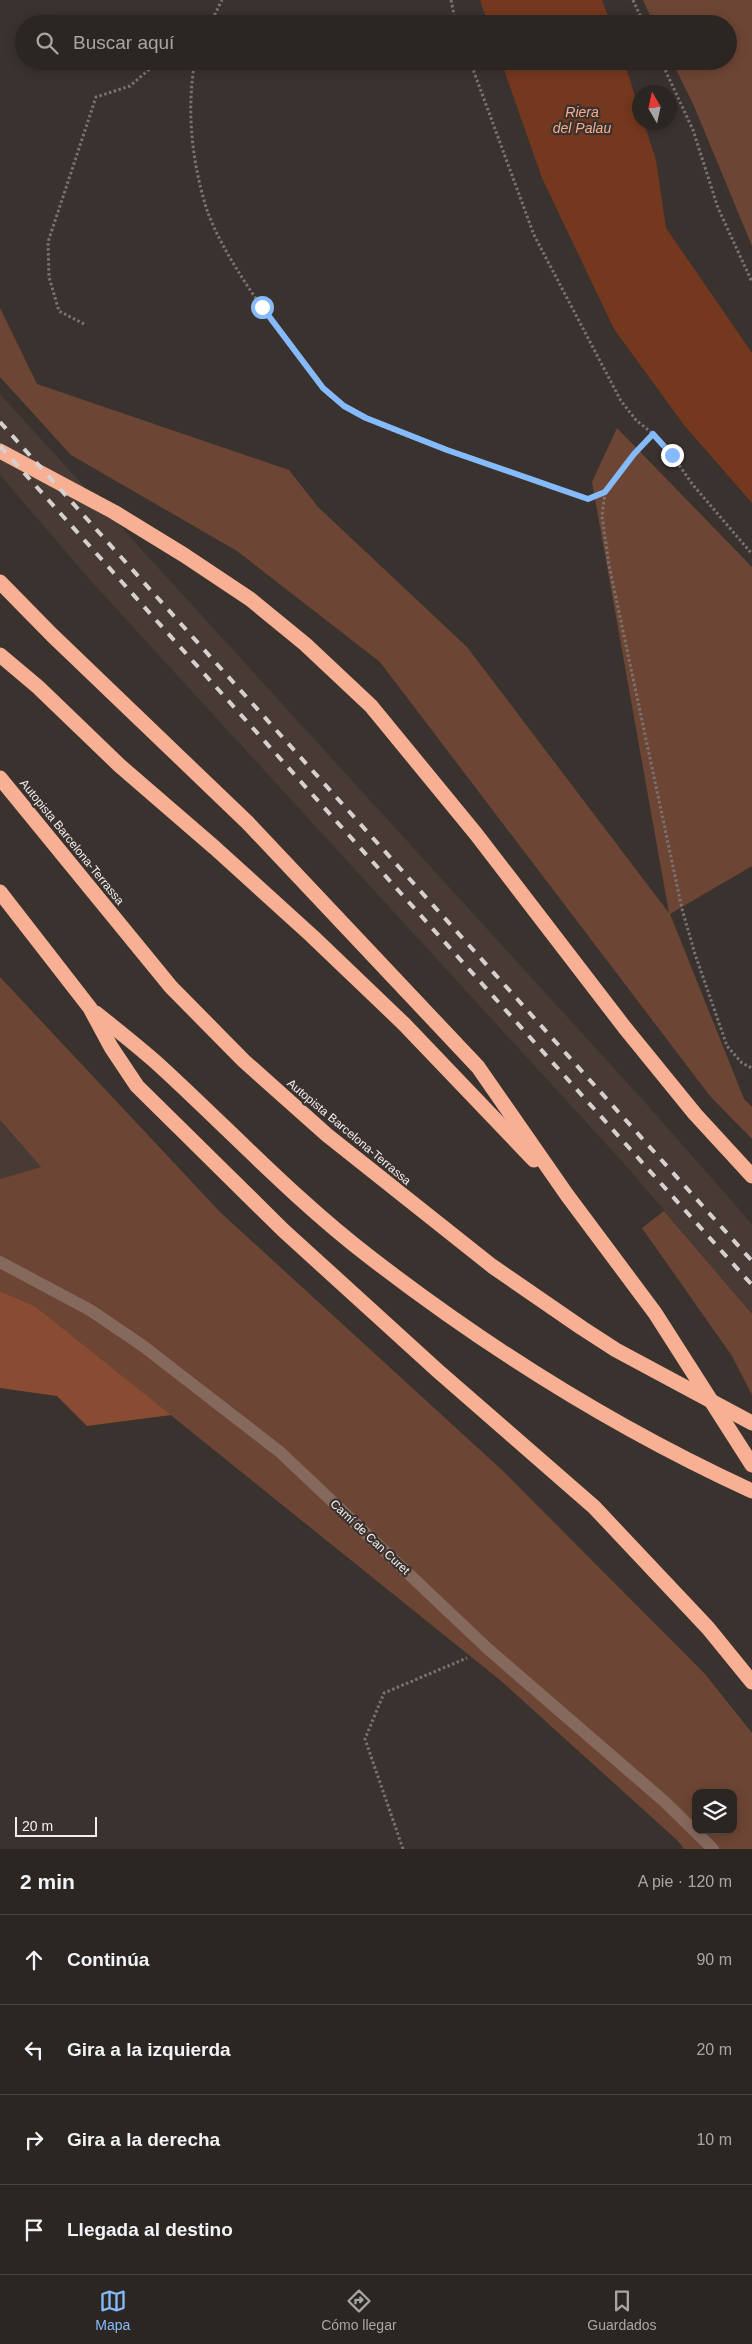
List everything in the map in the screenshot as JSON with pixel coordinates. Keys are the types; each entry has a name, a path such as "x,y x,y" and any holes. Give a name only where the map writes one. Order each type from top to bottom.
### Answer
{"highway":[{"path":"0,451 114,512 250,599 305,644 371,706 476,834 631,1036 695,1114 752,1176"},
{"path":"0,582 52,635 248,823 478,1067 568,1195 655,1313 752,1465"},
{"path":"0,655 38,687 119,765 216,848 404,1024 568,1195"},
{"name":"Autopista Barcelona-Terrassa","path":"0,778 171,987 244,1062 327,1136 492,1266 616,1350 752,1423"},
{"path":"0,892 90,1008 110,1047 137,1086 283,1230 438,1371 594,1507 708,1628 752,1682"},
{"path":"90,1008 158,1064 272,1174 371,1258 463,1325 539,1376 714,1474 752,1491"}],"street":[{"name":"Camí de Can Curet","path":"0,1262 105,1320 143,1346 280,1452 488,1648 665,1802 713,1849"}],"path":[{"path":"214,15 222,0"},
{"path":"451,0 454,15"},
{"path":"633,0 640,15"},
{"path":"84,324 59,311 50,277 48,242 96,97 130,86 149,70"},
{"path":"193,70 190,86 191,132 207,211 225,248 262,307 323,388 344,406 366,418 447,450 588,499 605,492"},
{"path":"473,70 534,235 621,401 636,420 653,434 752,554"},
{"path":"665,70 693,130 718,208 752,282"},
{"path":"746,271 752,268"},
{"path":"653,434 634,454 605,492 602,516 609,565 682,909 695,954 727,1046 742,1063 752,1068"},
{"path":"403,1849 365,1739 384,1693 488,1648"}],"shaded area":[{"path":"643,0 752,0 752,246 694,106 676,70 737,70 737,15 650,15"},
{"path":"0,308 37,384 289,470 318,507 467,647 669,913 592,482 617,428 752,567 752,866 670,914 744,1099 752,1107 752,1139 710,1096 380,662 237,551 71,455 0,377"},
{"path":"0,394 643,1100 752,1224 752,1314 628,1168 90,580 0,475"},
{"path":"0,977 220,1212 503,1471 705,1674 752,1733 752,1849 684,1849 678,1841 500,1680 35,1306 0,1291 0,1179 41,1167 0,1120"},
{"path":"0,1120 41,1167 0,1179"},
{"path":"664,1211 752,1314 752,1395 732,1356 642,1228"},
{"path":"0,1291 35,1306 171,1415 87,1426 57,1396 0,1388"}],"water":[{"path":"480,0 602,0 608,15 485,15"},
{"name":"Riera del Palau","path":"504,70 627,70 632,87 632,130 646,130 656,160 666,228 752,353 752,503 684,425 614,329 542,178"}],"railway":[{"path":"0,422 752,1261"},
{"path":"0,446 752,1285"}],"route":[{"path":"262,307 323,388 344,406 366,418 447,450 588,499 605,492 634,454 653,434 672,455"}]}
